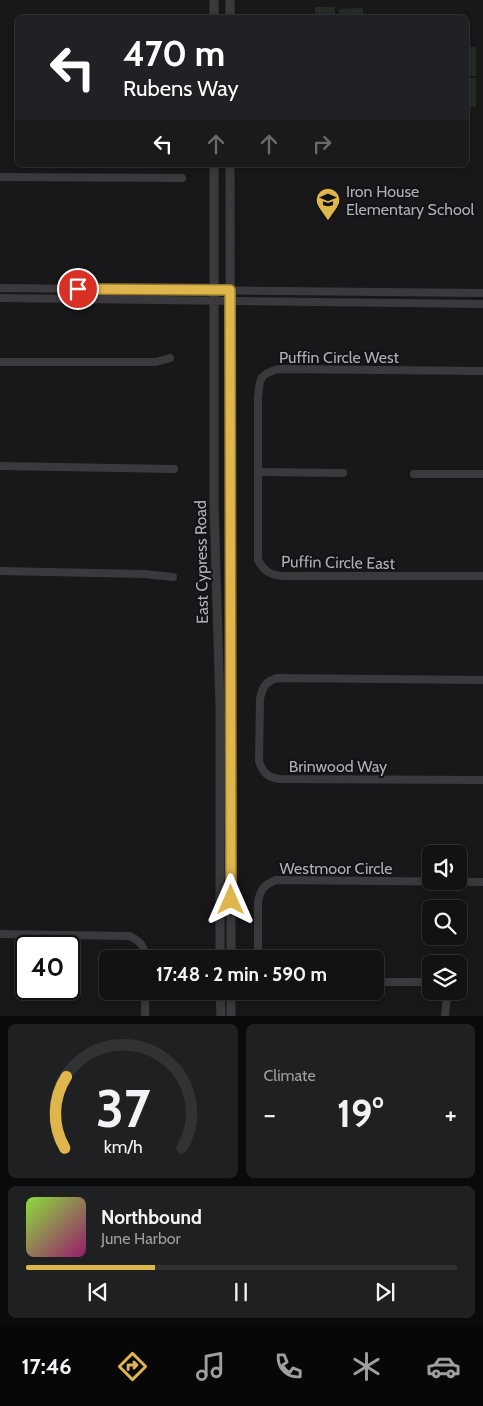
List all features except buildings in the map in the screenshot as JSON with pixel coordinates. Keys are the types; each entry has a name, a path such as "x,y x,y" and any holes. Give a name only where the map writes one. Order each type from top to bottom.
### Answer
{"street":[{"path":"214,0 214,15"},
{"path":"230,0 230,15"},
{"name":"East Cypress Road","path":"214,167 214,504 220,708 220,950"},
{"name":"East Cypress Road","path":"230,167 231,950"},
{"path":"0,177 182,178"},
{"path":"0,288 214,296 230,301 483,304"},
{"path":"0,298 214,296 230,290 483,294"},
{"path":"0,362 156,362 170,358"},
{"name":"Puffin Circle West","path":"258,472 259,384 266,373 278,369 483,371"},
{"path":"0,466 174,469"},
{"path":"258,472 343,473"},
{"name":"Puffin Circle East","path":"258,472 258,560 264,570 272,575 483,576"},
{"path":"414,474 483,474"},
{"path":"0,572 144,574 173,577"},
{"name":"Brinwood Way","path":"483,680 278,678 270,680 261,691 259,743 259,761 262,769 273,778 483,780"},
{"name":"Westmoor Circle","path":"258,950 259,894 269,883 276,880 483,882"},
{"path":"0,934 129,936 137,940 144,950"},
{"path":"384,982 422,982"},
{"path":"145,1000 145,1016"},
{"path":"220,1000 220,1016"},
{"path":"231,1000 231,1016"},
{"path":"446,1016 447,1000"}],"shaded area":[{"path":"315,7 335,7 335,15 315,15"},
{"path":"363,8 363,15 339,15 339,9"},
{"path":"469,47 476,47 476,76 469,76"},
{"path":"469,78 476,78 476,107 469,107"}],"place":[{"name":"Iron House Elementary School","path":"328,221"}],"route":[{"path":"78,289 230,290 231,900"}]}
